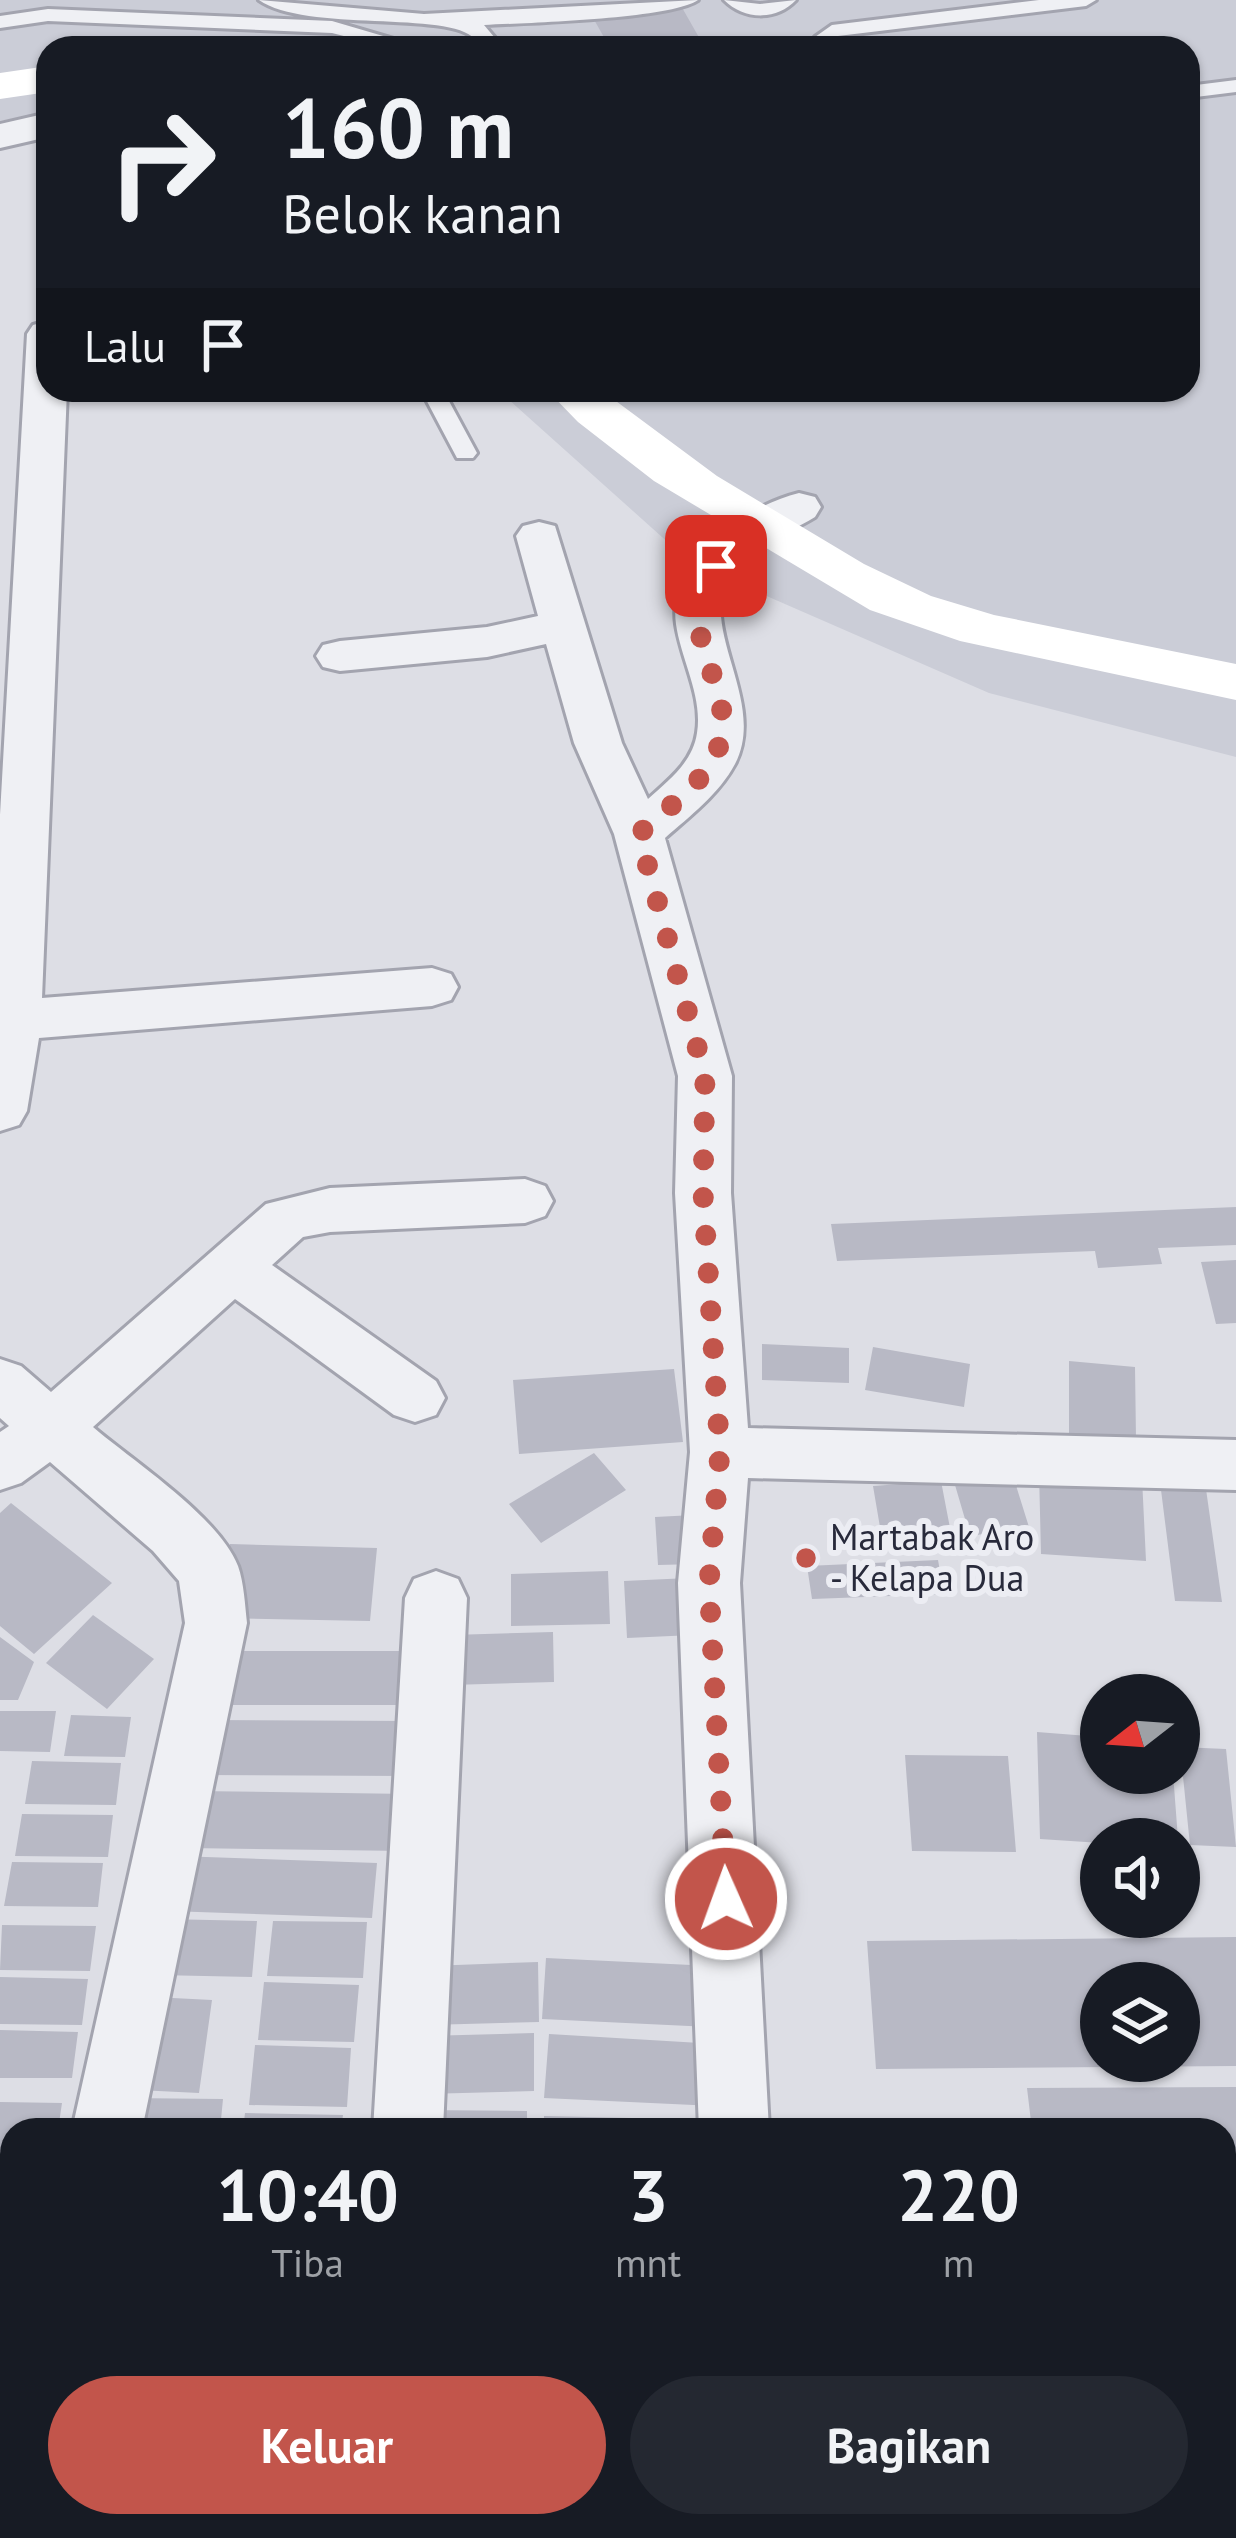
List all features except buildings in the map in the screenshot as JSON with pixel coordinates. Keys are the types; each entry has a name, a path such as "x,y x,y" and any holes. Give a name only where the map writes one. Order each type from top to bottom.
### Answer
{"street":[{"path":"0,64 36,61"},
{"path":"0,86 36,81"},
{"path":"0,136 36,128"},
{"path":"0,1111 15,1020 15,711 42,402"},
{"path":"586,402 626,436 890,602 959,624 1180,665 1236,682"},
{"path":"631,402 712,459 766,527 959,600 1028,618 1160,634 1236,651"},
{"path":"639,834 712,763 722,734 719,694 695,609 701,584 766,527"},
{"path":"538,536 598,743 639,834 705,1076 703,1193 720,1452 709,1583 733,2118"},
{"path":"340,656 487,642 566,625"},
{"path":"15,1020 432,987"},
{"path":"26,1446 286,1219 304,1213 525,1201"},
{"path":"230,1265 415,1398"},
{"path":"0,1382 26,1446 175,1533 209,1571 215,1623 110,2118"},
{"path":"720,1452 1236,1465"},
{"path":"409,2118 436,1598"}],"lane":[{"path":"269,0 330,16 448,17 558,17 688,0"},
{"path":"734,0 758,10 778,7 786,0"},
{"path":"828,36 832,31 1086,0"},
{"path":"0,22 48,16 332,27 367,36"},
{"path":"448,17 484,36"},
{"path":"1200,90 1236,86"},
{"path":"438,402 465,453"}],"shaded area":[{"path":"0,0 1236,0 1236,757 989,693 691,563 511,402 1200,402 1200,36 36,36 36,114 0,121"}],"place":[{"name":"Martabak Aro - Kelapa Dua","path":"806,1558"}],"route":[{"path":"716,566 701,584 695,609 719,694 722,734 712,763 639,834 705,1076 703,1193 720,1452 709,1583 726,1899"}]}
